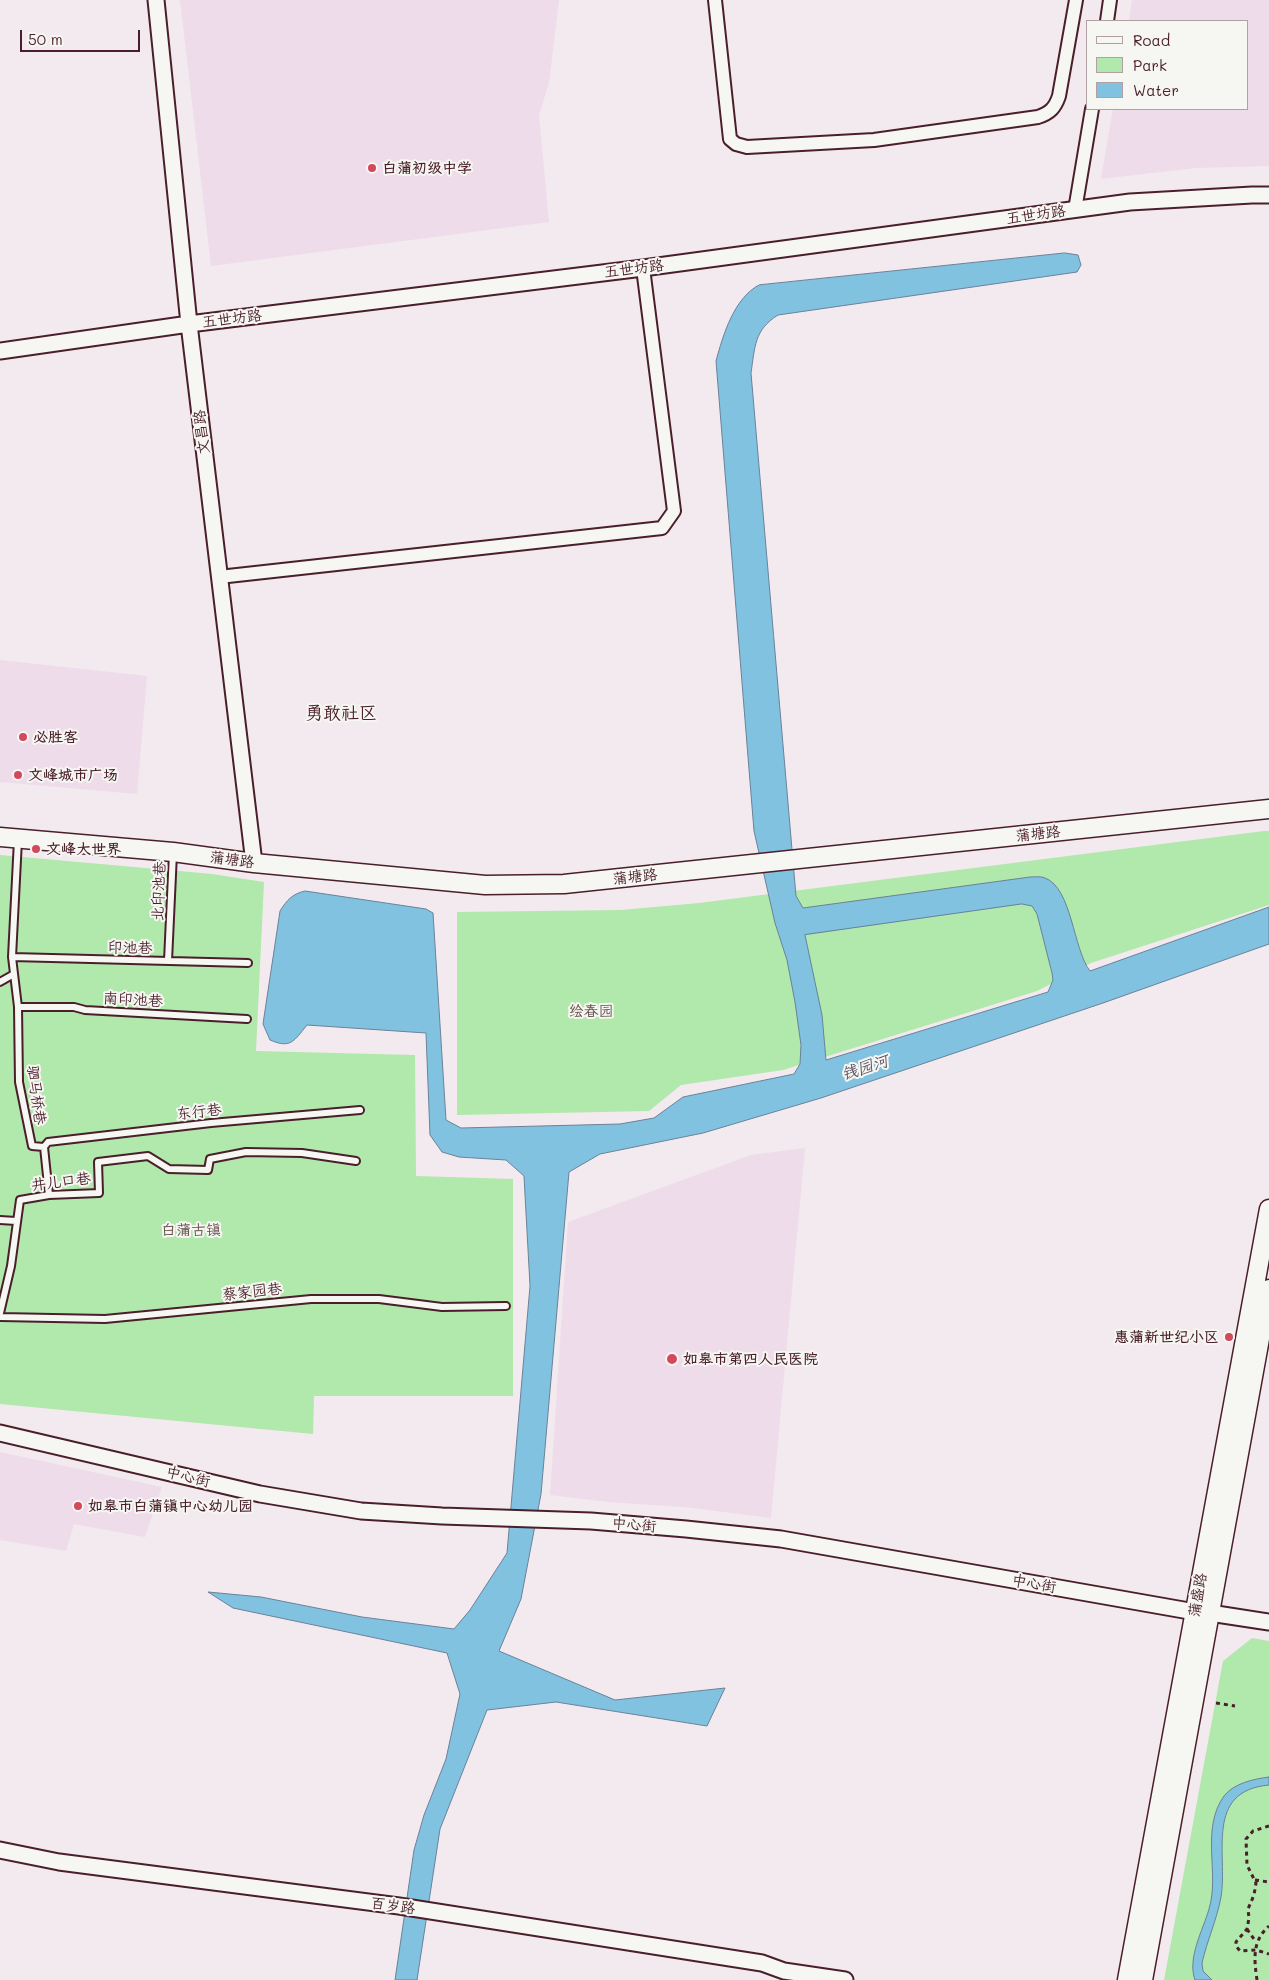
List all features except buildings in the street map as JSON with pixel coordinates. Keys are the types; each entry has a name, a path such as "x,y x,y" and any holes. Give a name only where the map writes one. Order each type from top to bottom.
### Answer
{"main road":[{"name":"蒲塘路","path":"0,837 173,852 254,863 485,885 564,884 1269,809"},
{"name":"蒲盛路","path":"1144,1980 1269,1209"},
{"name":"蒲盛路","path":"1127,1980 1269,1289"}],"street":[{"name":"文昌路","path":"156,0 188,324 254,863"},
{"path":"715,0 730,139 736,144 747,147 874,140 1048,114 1055,107 1060,96 1076,0"},
{"path":"1106,20 1110,0"},
{"path":"1075,210 1092,110"},
{"name":"五世坊路","path":"0,351 188,324 643,268 1130,202 1269,195"},
{"path":"219,577 662,528 674,511 643,268"},
{"name":"中心街","path":"0,1433 260,1494 361,1511 686,1529 781,1539 1203,1613 1269,1622"},
{"name":"百岁路","path":"0,1850 59,1862 399,1906 762,1964 784,1971 845,1980"},
{"name":"百岁路","path":"784,1971 797,1980"}],"lane":[{"name":"驷马桥巷","path":"18,838 12,957 18,1007 19,1082 32,1146 44,1147"},
{"name":"北印池巷","path":"168,961 173,852"},
{"name":"印池巷","path":"12,957 248,963"},
{"path":"0,982 14,974"},
{"name":"南印池巷","path":"18,1007 74,1007 85,1010 247,1019"},
{"name":"东行巷","path":"44,1147 48,1142 211,1123 360,1110"},
{"path":"44,1147 49,1195"},
{"name":"井儿口巷","path":"0,1312 11,1266 20,1200 49,1195 99,1193 98,1162 148,1156 169,1169 208,1170 210,1159 246,1152 302,1153 356,1161"},
{"path":"0,1220 16,1221"},
{"name":"蔡家园巷","path":"0,1317 105,1319 311,1299 379,1299 442,1307 506,1306"}],"path":[{"path":"1216,1703 1235,1706"},
{"path":"1269,1826 1253,1831 1246,1840 1247,1864 1255,1880 1255,1891 1248,1909 1247,1929 1236,1942 1236,1946 1240,1951 1255,1950 1269,1954"},
{"path":"1255,1880 1269,1882"},
{"path":"1257,1980 1256,1942 1269,1926"},
{"path":"1247,1929 1256,1942"}],"shaded area":[{"name":"白蒲初级中学","path":"180,0 559,0 549,83 539,115 549,222 211,266"},
{"path":"1132,0 1269,0 1269,166 1196,168 1101,179 1113,110 1249,110 1249,20 1129,20"},
{"name":"文峰城市广场","path":"0,660 147,676 137,794 0,782"},
{"name":"如皋市第四人民医院","path":"805,1148 771,1518 684,1507 608,1502 550,1495 568,1222 751,1155"},
{"name":"如皋市白蒲镇中心幼儿园","path":"0,1452 162,1487 145,1537 74,1524 66,1551 0,1540"}],"green space":[{"name":"绘春园","path":"1269,831 1269,905 1091,963 1037,991 783,1070 681,1085 649,1111 457,1115 457,912 621,910 699,903"},
{"name":"白蒲古镇","path":"0,855 212,874 264,882 256,1051 415,1055 416,1176 513,1179 513,1396 314,1396 313,1434 0,1404"},
{"path":"1252,1638 1269,1641 1269,1980 1164,1980 1223,1661"}],"water":[{"name":"钱园河","path":"1065,253 1078,255 1081,265 1077,272 778,315 760,333 751,373 796,896 803,908 1040,877 1054,884 1061,894 1067,906 1084,961 1090,971 1269,907 1269,944 1103,1003 821,1098 703,1133 600,1154 569,1172 541,1494 521,1599 499,1651 615,1700 725,1688 707,1726 556,1702 487,1710 440,1829 417,1980 395,1980 414,1850 424,1815 446,1759 460,1694 447,1653 233,1608 208,1592 261,1597 362,1617 454,1629 470,1610 507,1553 530,1286 524,1176 506,1160 459,1157 442,1152 430,1135 426,1033 307,1025 292,1042 283,1044 270,1040 263,1024 280,911 290,898 305,891 426,909 433,913 446,1120 461,1128 620,1124 654,1118 683,1097 794,1074 800,1064 801,1045 795,1002 787,960 775,923 754,831 716,361 726,329 736,308 750,291 759,285","holes":["1022,904 1032,906 1037,914 1052,973 1053,980 1048,992 826,1060 822,1015 805,935"]},
{"path":"1269,1777 1269,1785 1249,1790 1235,1799 1227,1812 1223,1827 1221,1897 1202,1963 1203,1971 1212,1980 1195,1980 1193,1971 1194,1953 1212,1895 1212,1837 1217,1809 1224,1796 1233,1788 1251,1780"}],"place":[{"name":"白蒲初级中学","path":"372,168"},
{"name":"必胜客","path":"23,737"},
{"name":"文峰城市广场","path":"18,775"},
{"name":"文峰大世界","path":"36,849"},
{"name":"惠蒲新世纪小区","path":"1229,1337"},
{"name":"如皋市第四人民医院","path":"672,1359"},
{"name":"如皋市白蒲镇中心幼儿园","path":"78,1506"}],"district":[{"name":"勇敢社区","path":"341,713"}]}
